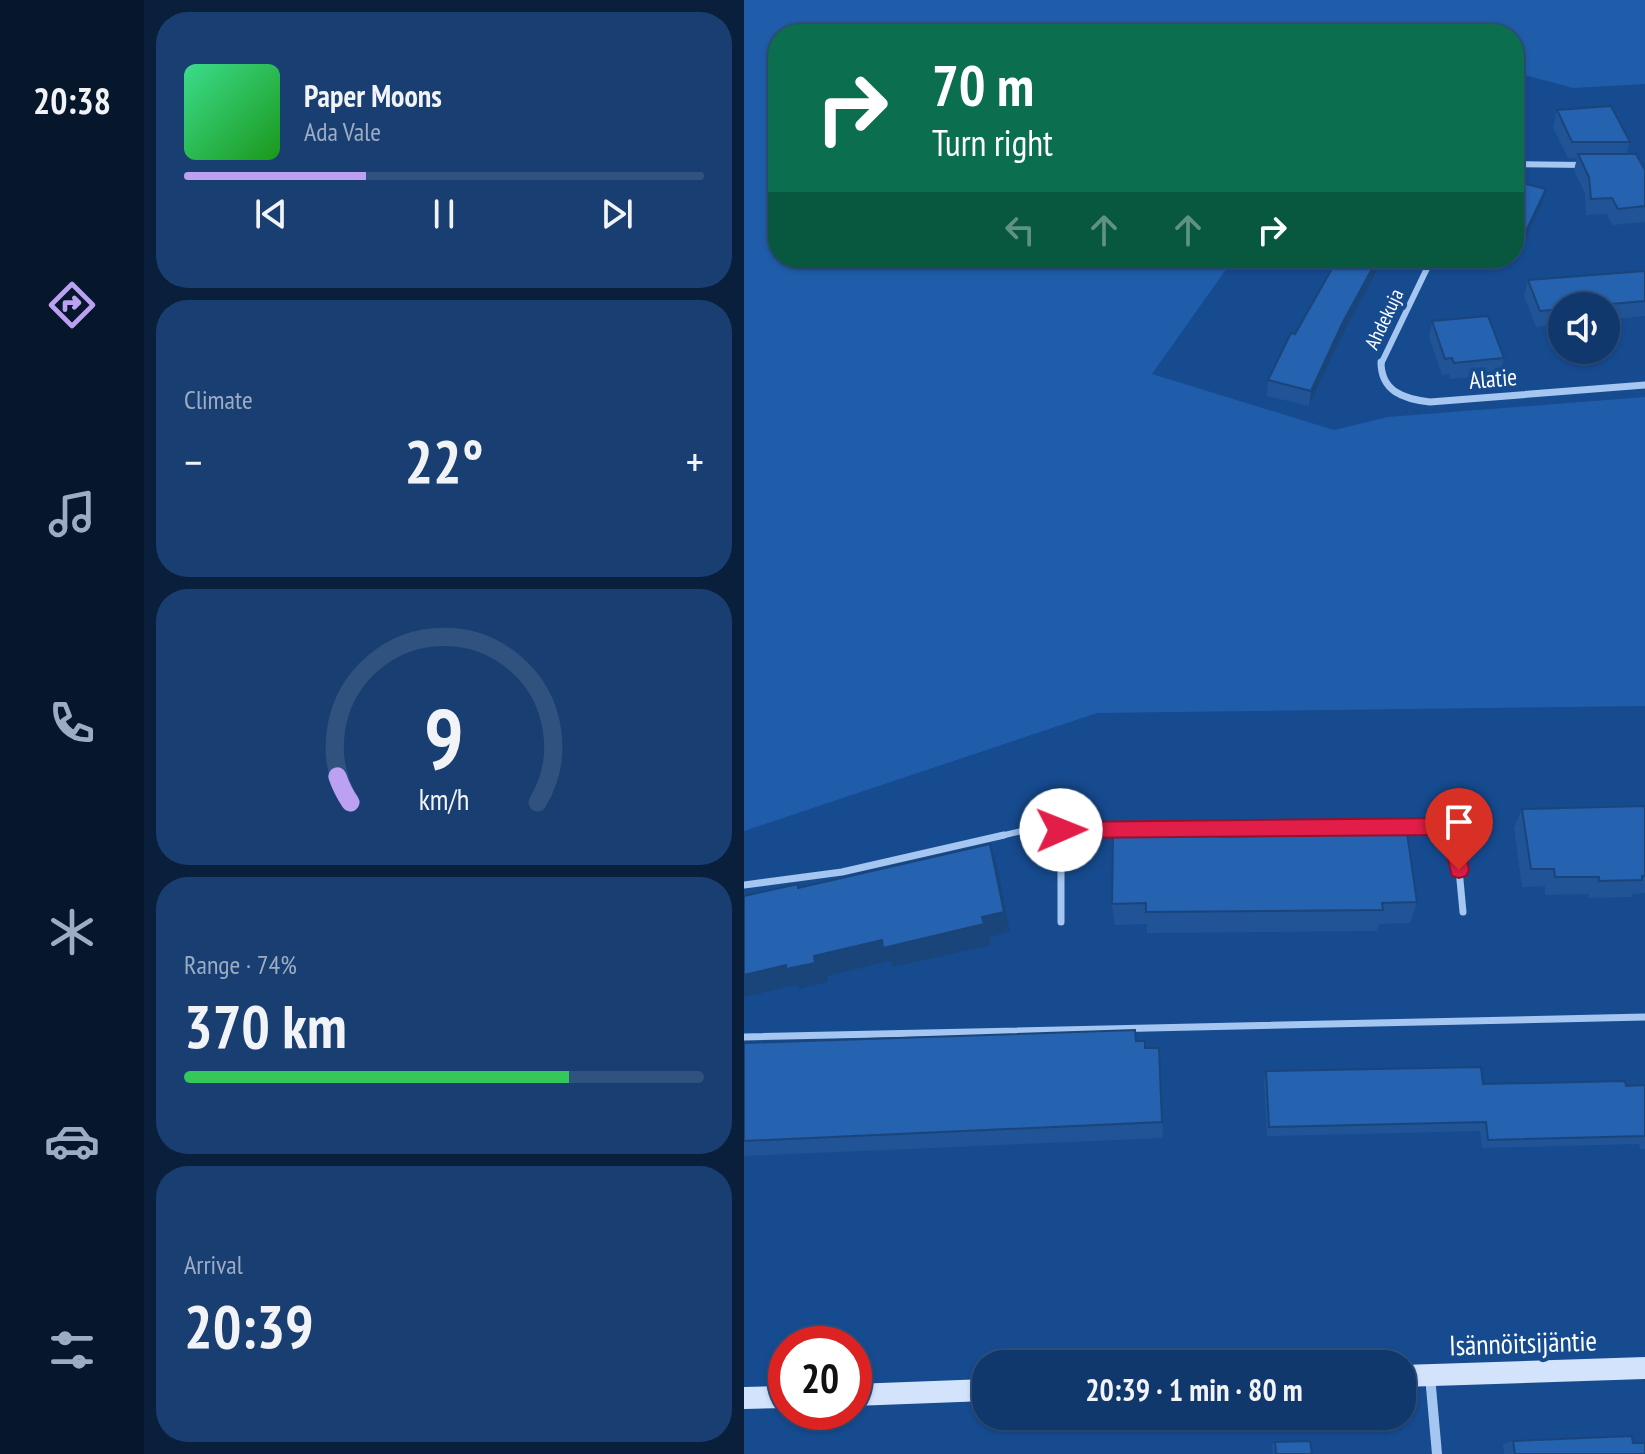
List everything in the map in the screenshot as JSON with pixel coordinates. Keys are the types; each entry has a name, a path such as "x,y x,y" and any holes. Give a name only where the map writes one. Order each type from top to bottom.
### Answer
{"street":[{"path":"1524,164 1588,165"},
{"name":"Ahdekuja","path":"1427,268 1387,345 1380,373 1385,385 1393,392 1425,402 1440,402"},
{"name":"Alatie","path":"1440,402 1645,385"},
{"name":"Isännöitsijäntie","path":"1416,1376 1645,1368"},
{"path":"1430,1375 1437,1454"},
{"path":"872,1394 972,1391"},
{"path":"744,1398 768,1397"}],"lane":[{"path":"744,885 842,872 1026,830 1450,826 1457,848 1463,912"},
{"path":"1061,830 1061,922"},
{"path":"744,1037 1645,1017"}],"shaded area":[{"path":"744,0 1645,0 1645,84 1573,88 1524,75 1524,24 768,24 768,268 1227,268 1152,374 1334,430 1388,417 1645,397 1645,706 1097,713 744,831"}],"building":[{"path":"1611,106 1630,142 1572,142 1557,110"},
{"path":"1578,154 1636,154 1645,170 1645,206 1618,209 1612,198 1591,199 1589,177"},
{"path":"1524,184 1546,189 1524,230"},
{"path":"1332,268 1373,268 1311,391 1268,380 1291,333 1295,334"},
{"path":"1645,271 1645,301 1620,303 1620,292 1548,292 1548,310 1540,311 1528,280"},
{"path":"1488,316 1504,358 1454,363 1452,358 1445,359 1432,321"},
{"path":"1645,806 1645,876 1642,880 1599,881 1599,877 1555,877 1554,869 1531,869 1522,809"},
{"path":"1387,829 1388,833 1407,833 1417,902 1382,903 1383,910 1146,912 1146,903 1112,904 1113,834 1166,830 1166,834 1220,832 1220,837 1355,834 1356,830"},
{"path":"990,844 1004,912 982,917 984,924 883,948 882,940 814,956 815,963 786,969 786,965 744,975 744,896 798,884 798,888"},
{"path":"1135,1030 1136,1041 1145,1041 1145,1048 1159,1048 1162,1122 744,1141 744,1043"},
{"path":"1481,1067 1483,1084 1625,1081 1626,1086 1645,1085 1645,1136 1488,1140 1486,1122 1269,1127 1266,1071"},
{"path":"1632,1436 1633,1443 1645,1443 1645,1454 1515,1454 1513,1441"},
{"path":"1310,1441 1312,1454 1276,1454 1275,1442"}],"route":[{"path":"1061,830 1450,826 1457,848 1459,870"}]}
